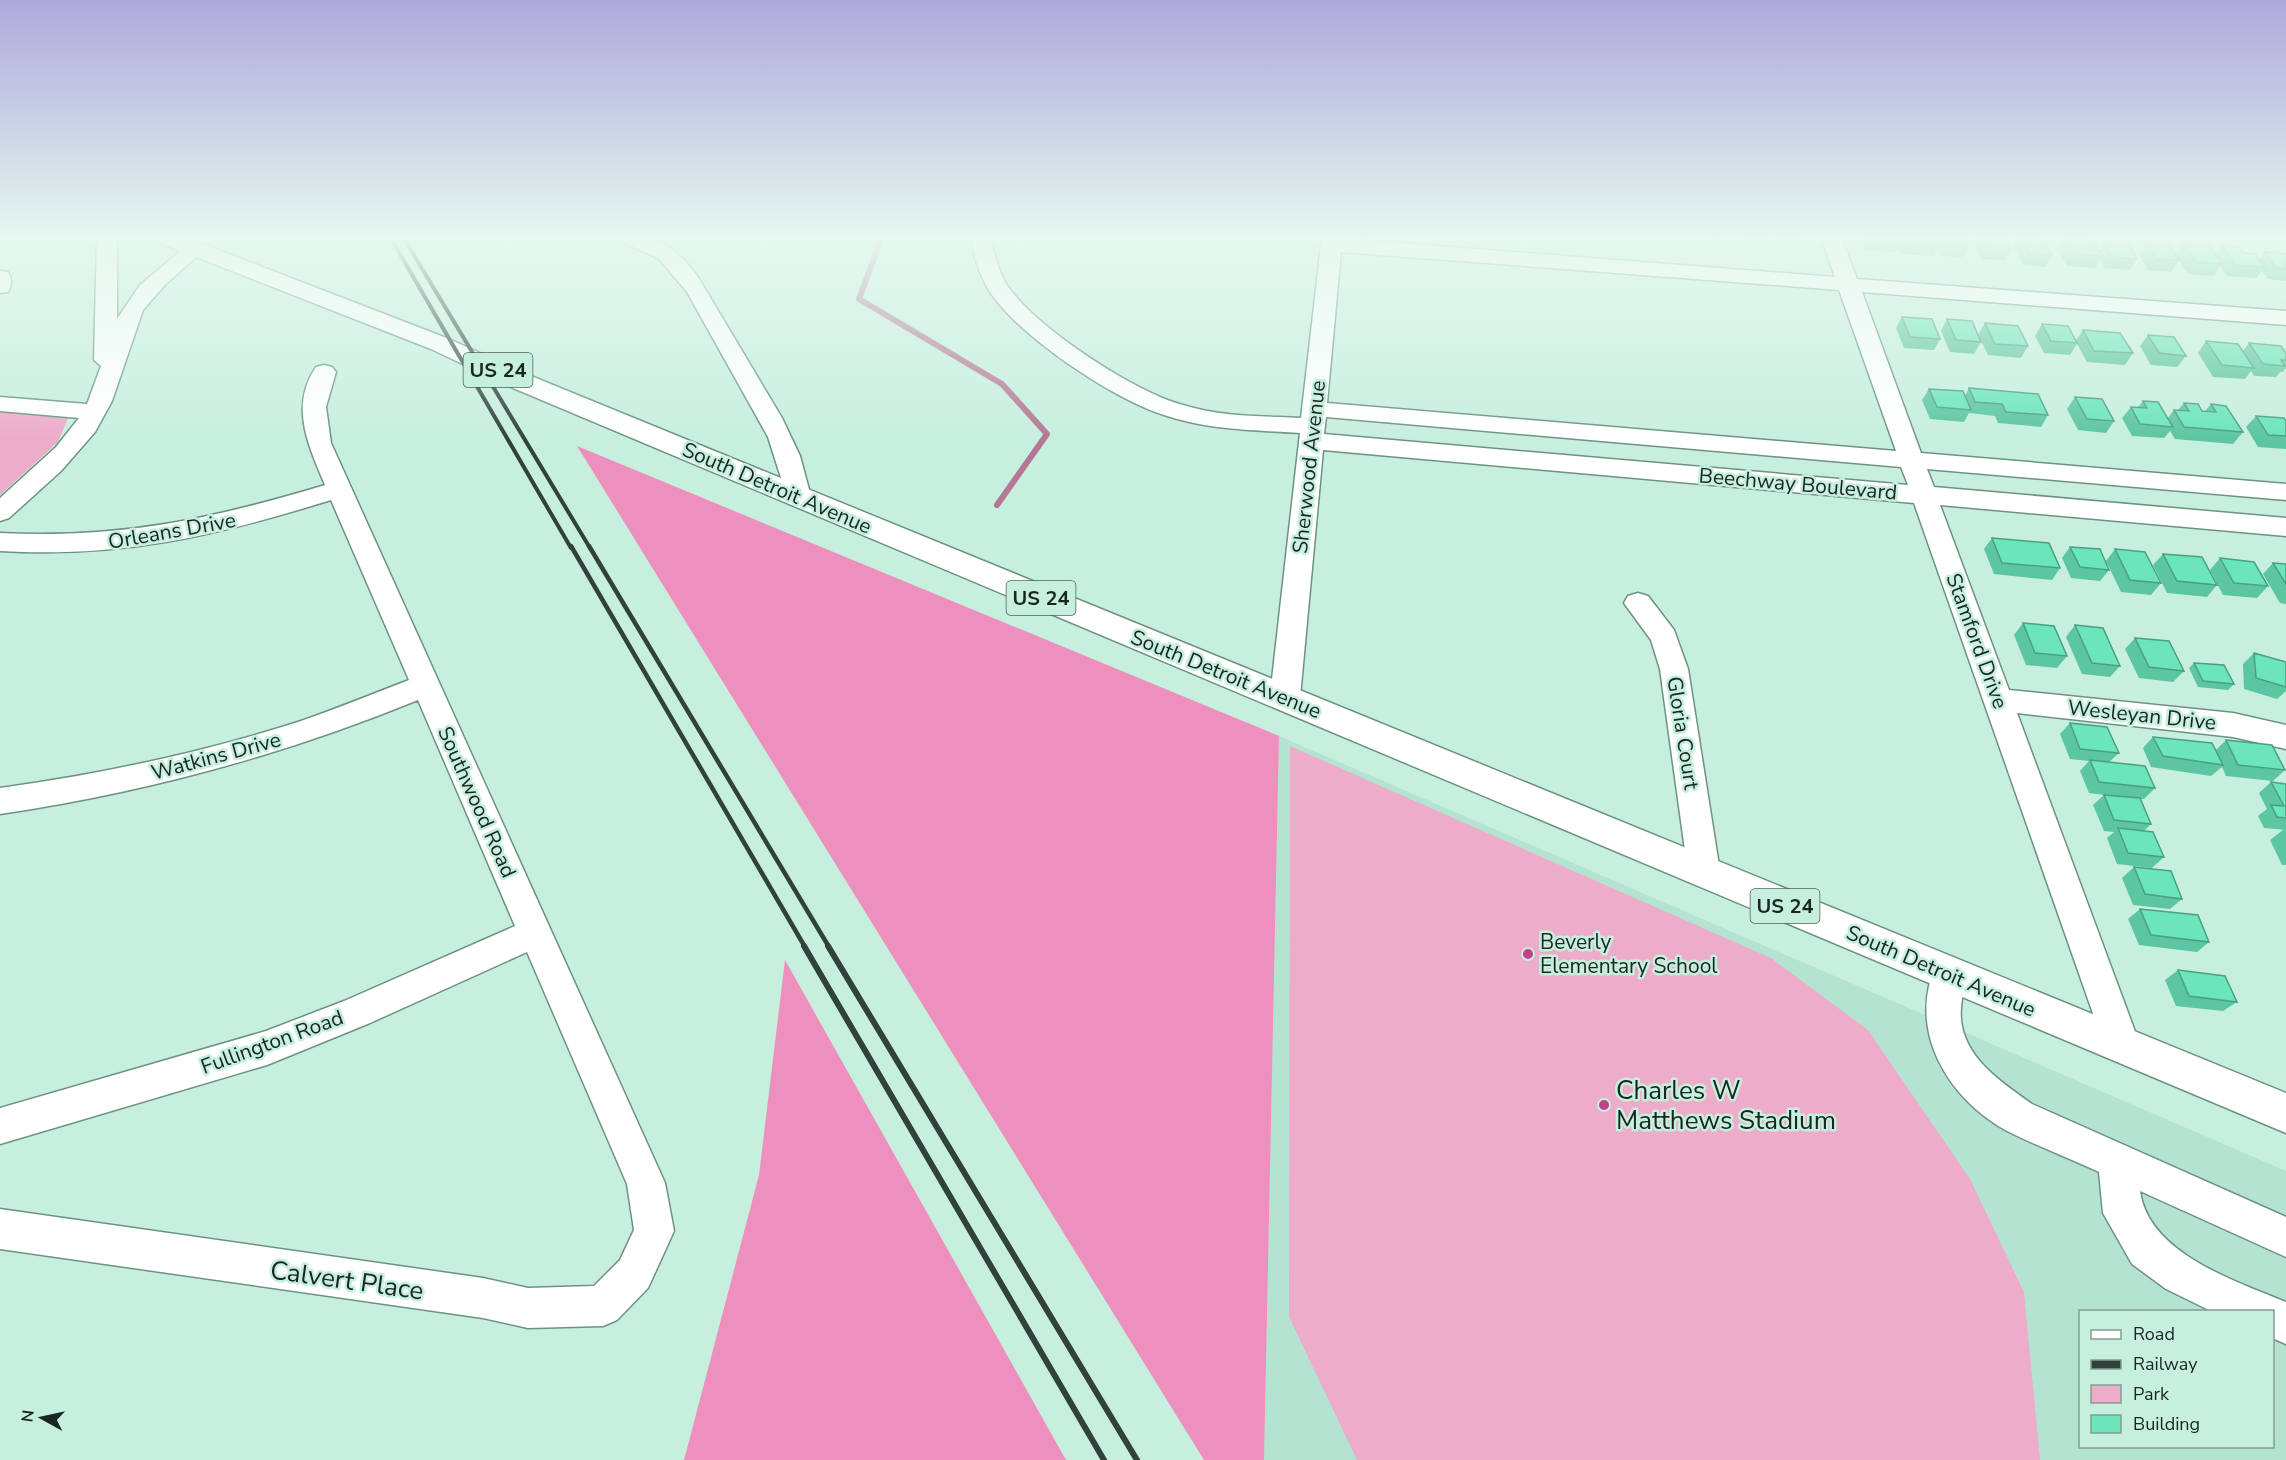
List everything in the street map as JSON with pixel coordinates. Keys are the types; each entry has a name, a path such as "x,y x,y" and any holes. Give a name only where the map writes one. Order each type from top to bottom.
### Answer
{"main road":[{"name":"South Detroit Avenue","path":"341,305 440,344 522,381 798,496 2286,1113"}],"street":[{"path":"100,402 105,305"},
{"path":"105,320 113,305"},
{"path":"0,512 62,454 100,402 127,319 136,305"},
{"path":"705,305 785,446 796,476 798,496"},
{"path":"1012,305 1064,348 1112,378 1174,411 1212,419 1313,425"},
{"name":"Sherwood Avenue","path":"1285,697 1325,305"},
{"name":"Stamford Drive","path":"1855,305 2122,1046"},
{"path":"2115,305 2286,318"},
{"name":"Southwood Road","path":"324,372 315,393 312,412 319,442 646,1183 654,1231"},
{"path":"0,404 100,402"},
{"name":"Beechway Boulevard","path":"1313,425 1911,460 2286,492"},
{"name":"Beechway Boulevard","path":"1313,425 1925,495 2286,527"},
{"name":"Orleans Drive","path":"0,542 50,545 138,541 250,517 340,489"},
{"name":"Gloria Court","path":"1638,603 1664,638 1674,669 1704,872"},
{"name":"Watkins Drive","path":"0,801 127,779 213,758 295,734 426,685"},
{"name":"Wesleyan Drive","path":"1997,700 2233,725 2286,737"},
{"name":"Fullington Road","path":"0,1126 267,1048 357,1012 534,933"},
{"path":"1949,974 1943,1020 1956,1063 1985,1093 2019,1117 2286,1236"},
{"path":"2117,1161 2123,1213 2146,1250 2180,1275 2258,1310"},
{"name":"Calvert Place","path":"0,1229 483,1298 528,1308 603,1306 634,1274 654,1231"}],"shaded area":[{"path":"577,446 1279,736 1264,1460 1204,1460"},
{"name":"Charles W Matthews Stadium","path":"1279,736 2286,1171 2286,1460 1264,1460"},
{"path":"785,960 1066,1460 684,1460 759,1175"}],"green space":[{"path":"0,411 68,418 58,442 0,495"},
{"name":"Charles W Matthews Stadium","path":"1290,746 1771,958 1868,1030 1970,1179 2024,1292 2040,1460 1357,1460 1289,1317"}],"building":[{"path":"1902,317 1932,319 1940,339 1910,337"},
{"path":"1947,319 1972,321 1981,342 1956,340"},
{"path":"1985,323 2018,326 2028,346 1995,344"},
{"path":"2042,324 2068,326 2077,343 2051,341"},
{"path":"2083,330 2120,333 2133,353 2094,351"},
{"path":"2148,335 2174,337 2186,356 2159,353"},
{"path":"2206,341 2238,344 2254,368 2222,365"},
{"path":"2249,343 2281,346 2286,353 2286,360 2281,360 2285,366 2263,364"},
{"path":"1969,388 2038,394 2048,415 2006,412 2002,404 1975,402"},
{"path":"1929,389 1963,391 1971,410 1937,407"},
{"path":"2075,397 2102,399 2114,421 2087,419"},
{"path":"2143,401 2158,402 2173,427 2140,424 2131,407 2147,408"},
{"path":"2184,403 2198,404 2202,411 2216,412 2211,404 2226,406 2243,432 2184,427 2174,410 2189,411"},
{"path":"2256,416 2284,418 2286,436 2268,435"},
{"path":"1992,538 2049,543 2060,568 2002,563"},
{"path":"2070,547 2100,549 2109,570 2080,567"},
{"path":"2115,549 2145,552 2161,583 2130,580"},
{"path":"2163,554 2202,557 2217,585 2177,581"},
{"path":"2220,558 2254,562 2268,586 2234,583"},
{"path":"2273,563 2286,564 2286,584"},
{"path":"2023,623 2054,626 2067,656 2035,653"},
{"path":"2075,625 2103,628 2120,666 2092,663"},
{"path":"2135,638 2169,641 2184,671 2149,667"},
{"path":"2254,653 2286,662 2286,687 2256,678"},
{"path":"2194,663 2224,665 2234,684 2203,681"},
{"path":"2070,723 2107,727 2119,753 2080,749"},
{"path":"2153,737 2212,743 2223,765 2163,756"},
{"path":"2226,740 2272,745 2285,770 2238,765"},
{"path":"2090,760 2145,766 2155,788 2099,782"},
{"path":"2271,782 2286,784 2286,818 2277,817 2271,805 2284,806"},
{"path":"2104,795 2140,798 2151,824 2114,820"},
{"path":"2118,828 2153,832 2164,857 2128,853"},
{"path":"2134,867 2171,871 2182,899 2145,894"},
{"path":"2140,909 2198,915 2209,942 2151,935"},
{"path":"2178,970 2225,976 2237,1002 2189,996"}],"waterway":[{"path":"869,305 1002,384 1047,434 997,505"}],"railway":[{"path":"430,305 571,548"},
{"path":"444,305 590,548"},
{"path":"571,546 805,947"},
{"path":"589,546 829,947"},
{"path":"804,946 1104,1460"},
{"path":"828,946 1137,1460"}],"place":[{"name":"Beverly Elementary School","path":"1528,954"},
{"name":"Charles W Matthews Stadium","path":"1604,1105"}]}
